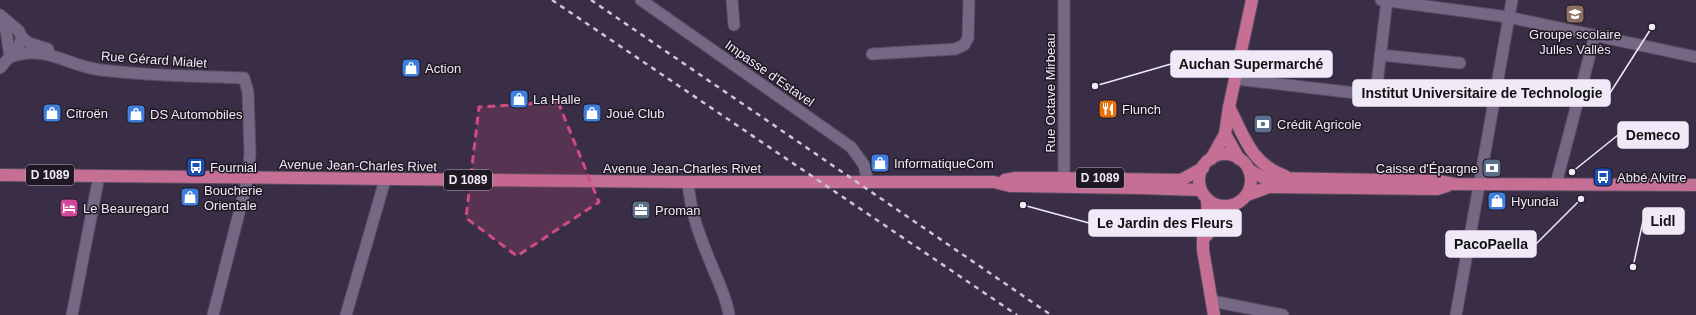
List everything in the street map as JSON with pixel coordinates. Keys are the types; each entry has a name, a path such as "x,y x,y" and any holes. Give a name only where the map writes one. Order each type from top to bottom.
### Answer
{"main road":[{"path":"1214,315 1202,242 1208,216 1204,195 1199,180 1207,163 1225,134 1229,107 1252,0"},
{"path":"1229,107 1246,144 1257,158 1271,169 1294,179"},
{"path":"1225,134 1249,170 1251,178 1247,195"},
{"path":"1207,163 1225,154 1240,158"},
{"name":"D 1089","path":"1064,182 1181,180 1207,163"},
{"path":"1249,170 1262,177 1294,179 1438,180 1454,184 1696,185"},
{"name":"Avenue Jean-Charles Rivet","path":"0,175 385,180 868,182"},
{"name":"D 1089","path":"868,182 994,182 1016,178 1146,188 1204,195"},
{"path":"1204,195 1219,206 1238,203 1247,195 1269,187 1437,189 1454,184"},
{"path":"1202,242 1214,225 1232,205"}],"street":[{"name":"Impasse d'Estavel","path":"641,0 851,148 864,165 868,182"},
{"path":"732,0 734,25"},
{"path":"872,54 955,49 964,45 968,38 969,0"},
{"name":"Rue Octave Mirbeau","path":"1064,0 1064,182"},
{"path":"1235,79 1364,94 1370,92 1377,84 1385,0 1508,17 1696,57"},
{"path":"1456,315 1512,0"},
{"path":"0,15 10,28 19,31 25,41 0,68"},
{"path":"10,28 10,57"},
{"path":"1556,184 1595,35"},
{"name":"Rue Gérard Mialet","path":"25,41 49,50 64,59"},
{"name":"Rue Gérard Mialet","path":"10,57 21,53 34,52 64,59 87,68 101,70 177,76 244,78 248,92 250,153 248,178"},
{"path":"1380,54 1460,63"},
{"path":"72,315 99,176"},
{"path":"213,315 248,178"},
{"path":"346,315 385,180"},
{"path":"688,182 690,205 695,222 721,287 729,315"},
{"path":"1212,301 1283,315"}],"highlighted area":[{"path":"558,102 599,202 517,256 466,218 479,107"}],"railway":[{"path":"552,0 1017,315"},
{"path":"591,0 1051,315"}],"place":[{"name":"Groupe scolaire Julles Vallès","path":"1575,14"},
{"name":"Institut Universitaire de Technologie","path":"1652,27"},
{"name":"Action","path":"411,68"},
{"name":"Auchan Supermarché","path":"1095,86"},
{"name":"La Halle","path":"519,99"},
{"name":"Flunch","path":"1108,109"},
{"name":"Citroën","path":"52,113"},
{"name":"Joué Club","path":"592,113"},
{"name":"DS Automobiles","path":"136,114"},
{"name":"Crédit Agricole","path":"1263,124"},
{"name":"InformatiqueCom","path":"880,163"},
{"name":"Fournial","path":"196,167"},
{"name":"Caisse d'Épargne","path":"1492,168"},
{"name":"Demeco","path":"1572,172"},
{"name":"Abbé Alvitre","path":"1603,177"},
{"name":"Boucherie Orientale","path":"190,197"},
{"name":"PacoPaella","path":"1581,199"},
{"name":"Hyundai","path":"1497,201"},
{"name":"Le Jardin des Fleurs","path":"1023,205"},
{"name":"Le Beauregard","path":"69,208"},
{"name":"Proman","path":"641,210"},
{"name":"Lidl","path":"1633,267"}]}
